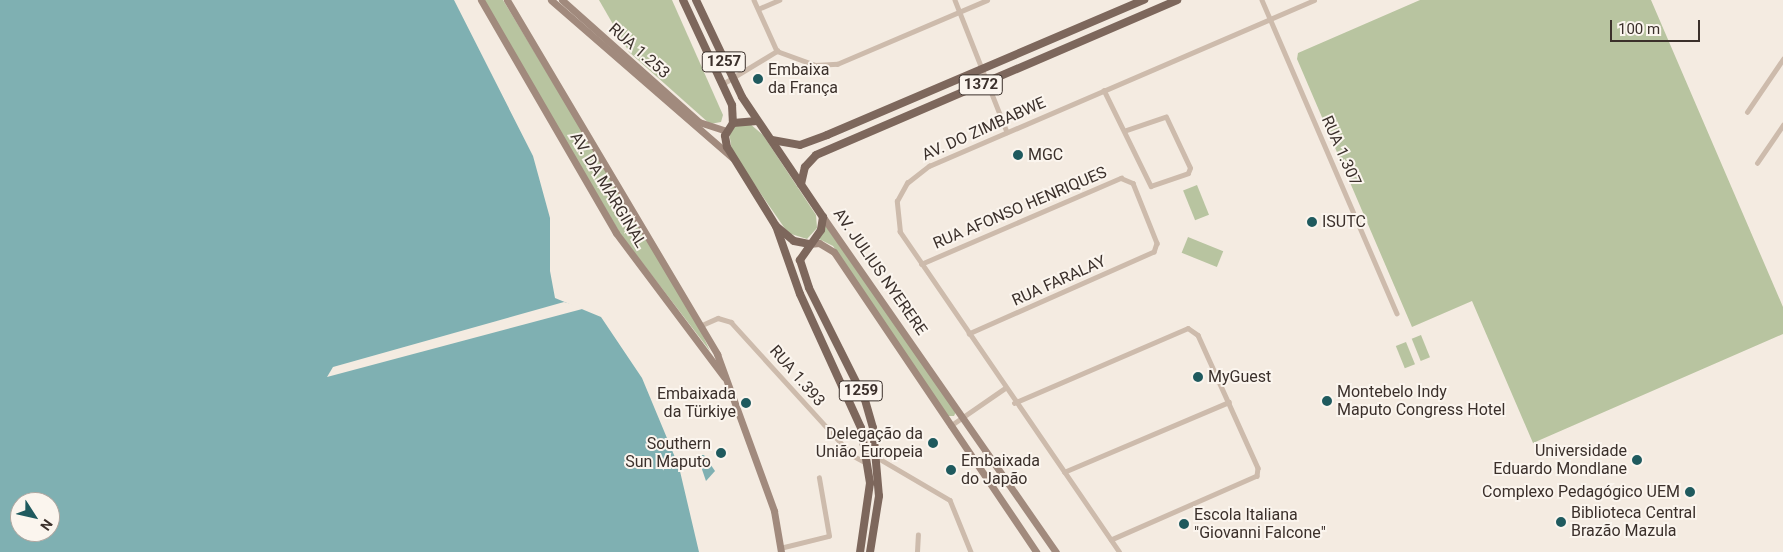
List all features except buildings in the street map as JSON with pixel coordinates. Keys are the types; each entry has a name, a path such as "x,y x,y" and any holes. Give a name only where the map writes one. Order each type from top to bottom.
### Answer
{"main road":[{"name":"AV. DA MARGINAL","path":"481,0 616,233 729,383"},
{"name":"AV. DA MARGINAL","path":"507,0 702,325 729,383 774,511 781,550"},
{"path":"550,0 733,159"},
{"name":"RUA 1.253","path":"562,0 699,122 727,131"},
{"name":"1257","path":"683,0 734,111 733,123"},
{"name":"AV. JULIUS NYERERE","path":"696,0 733,80 757,121 1056,552"},
{"path":"984,68 1144,0"},
{"name":"1372","path":"801,184 805,167 816,155 1177,0"},
{"name":"1372","path":"772,140 792,145 815,139 984,68"},
{"path":"757,121 733,123 727,131 725,142 733,159 776,226 800,294 854,404 869,464 860,552"},
{"path":"776,226 794,241 809,244 821,230 823,217"},
{"name":"AV. JULIUS NYERERE","path":"809,244 819,243 834,252 884,329 1036,552"},
{"name":"1259","path":"809,244 802,252 801,267 865,400 878,458 879,496 870,552"}],"street":[{"path":"754,0 777,51 815,64 837,64 987,0"},
{"path":"758,9 779,0"},
{"path":"955,0 984,68 986,83 1006,132"},
{"name":"RUA 1.307","path":"1262,0 1268,20 1397,313"},
{"name":"AV. DO ZIMBABWE","path":"1119,552 1014,403 921,264 897,223 901,192 918,172 1006,132 1314,0"},
{"path":"721,85 733,80 777,51"},
{"path":"1747,112 1783,59"},
{"path":"1104,90 1153,188 1188,173 1190,168 1166,117 1125,131"},
{"path":"1757,163 1783,125"},
{"name":"RUA AFONSO HENRIQUES","path":"921,264 1121,178 1130,179"},
{"name":"RUA FARALAY","path":"969,334 1157,249 1130,179"},
{"name":"RUA 1.393","path":"702,325 718,318 731,322 852,455 869,464"},
{"path":"1014,403 1188,328 1196,331 1258,468 1256,476 1111,540"},
{"path":"950,426 1005,388"},
{"path":"1064,472 1229,402"},
{"path":"878,458 950,500 971,552"},
{"path":"781,550 829,536 819,478"},
{"path":"917,552 918,534"}],"green space":[{"path":"483,0 503,0 693,314 710,351 621,235"},
{"path":"599,0 672,0 723,115 721,122 710,124 629,52"},
{"path":"1420,0 1651,0 1783,307 1783,334 1533,443 1472,301 1412,327 1297,59 1298,53"},
{"path":"749,123 763,135 816,215 817,228 807,239 788,233 732,152 729,131 735,125"},
{"path":"1197,185 1209,215 1195,220 1183,191"},
{"path":"825,225 956,412 954,416 948,416 833,246 819,239"},
{"path":"1188,237 1223,251 1217,267 1182,253"},
{"path":"1421,335 1430,357 1421,361 1412,339"},
{"path":"1406,342 1415,364 1405,368 1396,346"}],"water":[{"path":"0,0 454,0 533,156 550,218 550,271 555,298 601,317 642,378 679,467 699,552 0,552"},
{"path":"697,455 704,455 715,471 706,481"}],"pier":[{"path":"564,302 586,308 327,377 333,367"}],"place":[{"name":"Embaixa da França","path":"758,79"},
{"name":"MGC","path":"1018,155"},
{"name":"ISUTC","path":"1312,222"},
{"name":"MyGuest","path":"1198,377"},
{"name":"Montebelo Indy Maputo Congress Hotel","path":"1327,401"},
{"name":"Embaixada da Türkiye","path":"746,403"},
{"name":"Delegação da União Europeia","path":"933,443"},
{"name":"Southern Sun Maputo","path":"721,453"},
{"name":"Universidade Eduardo Mondlane","path":"1637,460"},
{"name":"Embaixada do Japão","path":"951,470"},
{"name":"Complexo Pedagógico UEM","path":"1690,492"},
{"name":"Biblioteca Central Brazão Mazula","path":"1561,522"},
{"name":"Escola Italiana \"Giovanni Falcone\"","path":"1184,524"}]}
